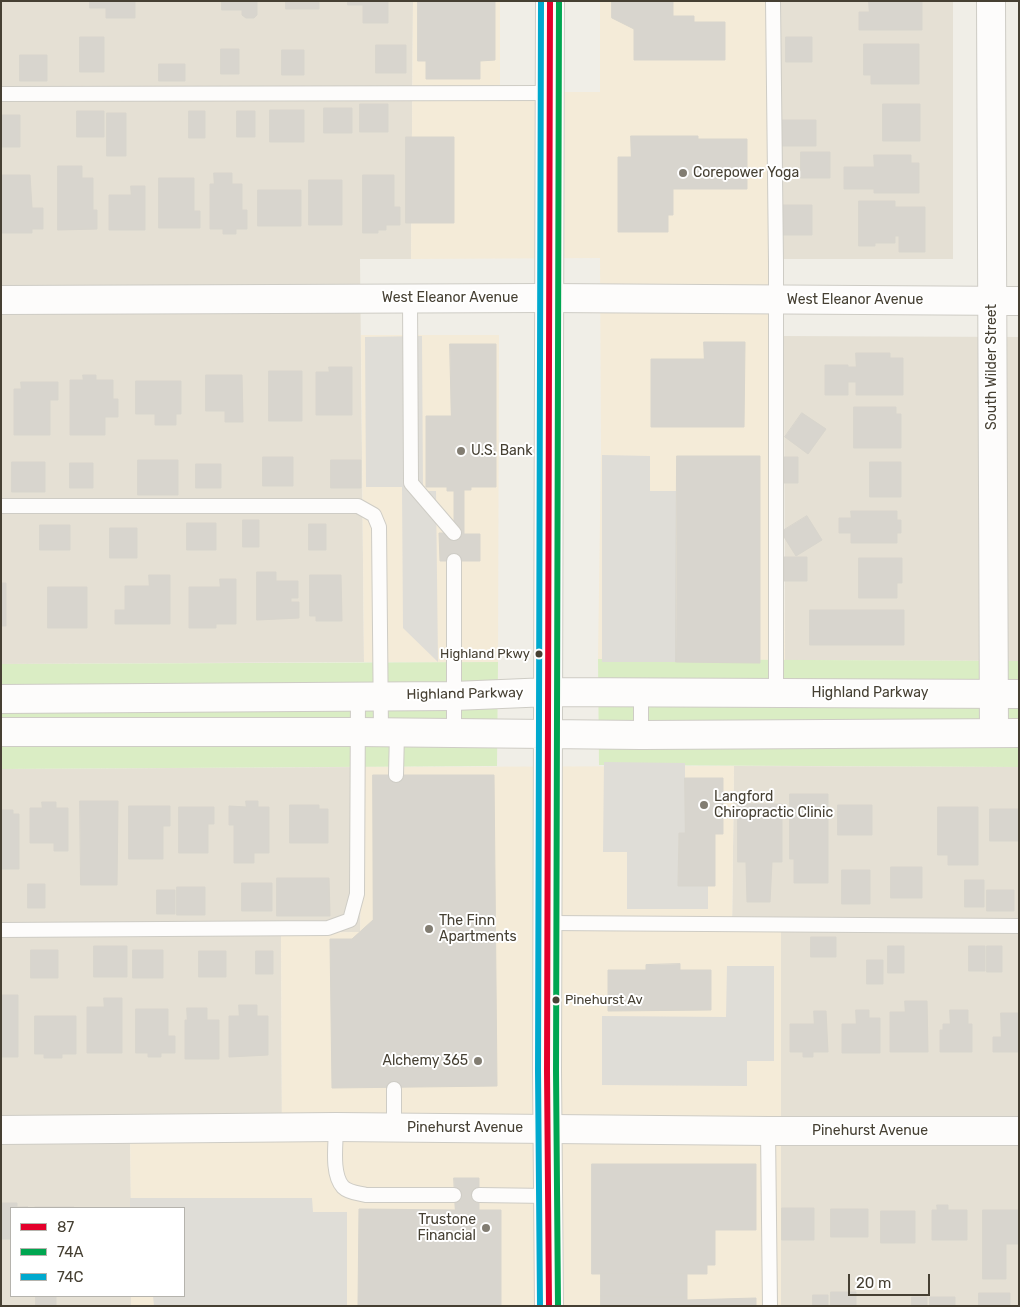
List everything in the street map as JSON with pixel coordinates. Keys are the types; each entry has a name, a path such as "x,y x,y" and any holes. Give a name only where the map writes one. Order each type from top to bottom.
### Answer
{"street":[{"path":"549,1306 548,93 550,1"},
{"name":"South Wilder Street","path":"991,1 992,300 1006,733"},
{"name":"West Eleanor Avenue","path":"1,300 548,298 1019,301"},
{"name":"Highland Parkway","path":"1,699 454,696 549,692 1006,694"},
{"path":"1,732 378,732 641,735 1006,733"},
{"name":"Pinehurst Avenue","path":"1,1130 394,1127 768,1132 1019,1131"}],"lane":[{"path":"773,1 776,299 776,693"},
{"path":"1,94 548,93"},
{"path":"410,298 411,483 454,533"},
{"path":"1,506 358,506 374,515 379,527 369,696 378,732 396,774"},
{"path":"454,561 454,733"},
{"path":"641,692 641,735"},
{"path":"1,930 328,928 350,920 357,894 378,732 369,696"},
{"path":"549,923 1019,926"},
{"path":"394,1088 394,1127"},
{"path":"336,1127 337,1174 343,1187 352,1192 366,1195 454,1195"},
{"path":"768,1132 770,1306"},
{"path":"479,1195 548,1196"}],"shaded area":[{"path":"1,1 413,1 411,259 360,259 364,662 1,664"},
{"path":"413,1 500,1 500,92 600,92 600,1 777,1 785,660 598,659 601,451 600,258 411,259"},
{"path":"777,1 953,1 953,259 781,259"},
{"path":"361,335 499,335 498,662 364,662"},
{"path":"422,336 423,491 436,491 438,662 403,628 402,487 366,487 365,337"},
{"path":"784,336 1019,337 1019,661 785,660"},
{"path":"602,455 650,456 650,491 676,491 676,662 602,662"},
{"path":"604,762 685,763 685,833 679,833 678,886 708,886 708,909 627,909 627,852 603,852"},
{"path":"734,766 1019,767 1019,1306 781,1306 781,930 732,929"},
{"path":"734,766 732,929 781,929 781,1306 131,1306 131,1297 185,1297 185,1207 131,1207 130,1131 282,1133 281,933 360,932 364,767"},
{"path":"364,767 360,932 281,933 282,1133 130,1131 131,1207 10,1207 10,1297 131,1297 131,1306 1,1306 1,769"},
{"path":"727,966 774,966 774,1061 747,1061 747,1086 602,1085 602,1016 726,1017"},
{"path":"130,1198 312,1198 313,1212 347,1212 347,1306 154,1306 153,1297 185,1297 185,1207 130,1207"}],"green space":[{"path":"598,659 1019,661 1019,767 599,765"},
{"path":"498,662 497,766 1,769 1,664"}],"building":[{"path":"90,1 135,1 135,18 106,18 106,8 90,8"},
{"path":"222,1 257,1 257,15 254,18 246,18 242,15 242,10 222,10"},
{"path":"286,1 319,1 319,9 286,9"},
{"path":"348,1 388,1 388,23 363,23 363,5 348,5"},
{"path":"418,1 495,1 495,60 480,61 480,79 426,79 426,61 418,61"},
{"path":"612,1 673,1 673,16 694,16 694,22 725,22 725,60 634,60 634,29 612,18"},
{"path":"869,2 922,2 922,30 859,30 859,12 869,12"},
{"path":"80,37 104,37 104,72 80,72"},
{"path":"786,37 812,37 812,62 786,62"},
{"path":"864,44 919,44 919,84 871,84 871,75 864,75"},
{"path":"376,45 406,45 406,73 376,73"},
{"path":"221,49 239,49 239,74 221,74"},
{"path":"282,50 304,50 304,75 282,75"},
{"path":"20,55 47,55 47,81 20,81"},
{"path":"159,64 185,64 185,81 159,81"},
{"path":"360,104 388,104 388,132 360,132"},
{"path":"883,104 920,104 920,141 883,141"},
{"path":"324,108 352,108 352,133 324,133"},
{"path":"270,110 304,110 304,142 270,142"},
{"path":"77,111 104,111 104,137 77,137"},
{"path":"189,111 205,111 205,138 189,138"},
{"path":"237,111 255,111 255,137 237,137"},
{"path":"107,113 126,113 126,156 107,156"},
{"path":"1,115 20,115 20,147 1,147"},
{"path":"782,120 816,120 816,146 782,146"},
{"name":"Corepower Yoga","path":"631,136 698,136 698,139 747,139 747,189 673,189 673,215 668,215 668,232 618,232 618,157 631,157"},
{"path":"406,137 454,137 454,223 406,223"},
{"path":"801,152 830,152 830,178 801,178"},
{"path":"874,155 911,155 911,163 919,163 919,193 874,193 874,189 844,189 844,167 874,167"},
{"path":"58,166 82,166 82,178 93,178 93,210 97,210 97,229 58,230"},
{"path":"214,173 232,173 232,184 242,184 242,210 247,210 247,229 236,229 236,234 223,234 223,229 210,229 210,184 214,184"},
{"path":"1,175 30,175 32,208 43,208 43,229 32,229 32,233 1,233"},
{"path":"363,175 394,175 394,207 400,207 400,225 386,225 386,230 378,230 378,233 363,233"},
{"path":"159,178 194,178 194,211 200,211 200,228 159,228"},
{"path":"309,180 342,180 342,225 309,225"},
{"path":"131,186 145,186 145,230 109,230 109,195 131,195"},
{"path":"258,190 301,190 301,226 258,226"},
{"path":"859,201 895,201 895,207 925,207 925,252 899,252 899,236 895,236 895,243 875,243 875,246 859,246"},
{"path":"783,205 812,205 812,235 783,235"},
{"path":"704,342 745,342 744,427 651,427 651,359 704,359"},
{"name":"U.S. Bank","path":"450,344 496,344 496,487 471,487 471,490 464,490 464,534 480,534 480,561 440,561 439,533 454,533 454,491 447,491 447,487 426,487 426,416 451,416"},
{"path":"856,353 890,353 890,358 903,358 903,395 856,395 856,382 848,382 848,395 825,395 825,365 856,367"},
{"path":"329,367 352,367 352,415 316,415 316,372 329,372"},
{"path":"269,371 302,371 302,421 269,421"},
{"path":"83,375 96,375 96,380 113,380 113,399 118,399 118,417 105,417 105,435 70,435 70,380 83,380"},
{"path":"206,375 242,375 243,422 225,422 225,411 206,411"},
{"path":"136,381 181,381 181,414 176,414 176,425 155,425 155,414 136,414"},
{"path":"21,382 58,382 58,400 50,400 50,435 14,435 14,389 21,389"},
{"path":"854,407 896,407 896,414 901,414 901,448 854,448"},
{"path":"802,413 826,429 808,454 785,437"},
{"path":"677,456 760,456 760,663 676,662"},
{"path":"263,457 293,457 293,486 263,486"},
{"path":"782,457 798,457 798,483 782,483"},
{"path":"138,460 178,460 178,495 138,495"},
{"path":"331,460 361,460 361,488 331,488"},
{"path":"12,462 45,462 45,492 12,492"},
{"path":"870,462 901,462 901,497 870,497"},
{"path":"70,463 93,463 93,488 70,488"},
{"path":"196,464 221,464 221,488 196,488"},
{"path":"851,511 897,511 897,520 901,520 901,533 897,533 897,543 851,543 851,533 839,533 839,518 851,518"},
{"path":"807,516 822,540 796,556 781,532"},
{"path":"243,520 259,520 259,547 243,547"},
{"path":"187,523 216,523 216,550 187,550"},
{"path":"309,524 326,524 326,550 309,550"},
{"path":"40,525 70,525 70,550 40,550"},
{"path":"110,528 137,528 137,558 110,558"},
{"path":"781,557 807,557 807,581 781,581"},
{"path":"859,558 902,558 902,583 897,583 897,598 859,598"},
{"path":"257,572 276,572 276,581 298,581 298,598 291,598 291,602 299,602 299,618 257,620"},
{"path":"149,575 170,575 170,624 115,624 115,610 125,610 125,586 149,586"},
{"path":"310,575 341,575 342,621 316,621 316,616 310,616"},
{"path":"220,579 236,579 236,624 216,624 216,628 189,628 189,587 220,587"},
{"path":"1,583 6,583 6,626 1,626"},
{"path":"48,587 87,587 87,628 48,628"},
{"path":"810,610 904,610 904,645 810,645"},
{"name":"The Finn Apartments","path":"373,775 494,775 497,1086 332,1088 330,939 352,939 373,920"},
{"name":"Langford Chiropractic Clinic","path":"685,778 723,778 723,834 715,834 715,886 678,886 679,833 685,833"},
{"path":"790,794 828,794 828,883 794,883 794,859 790,859"},
{"path":"80,801 118,801 117,885 81,885"},
{"path":"246,801 258,801 258,807 269,807 269,853 254,853 254,863 234,863 234,825 229,825 229,806 246,807"},
{"path":"42,802 56,802 56,808 68,808 68,851 54,851 54,843 30,843 30,808 42,808"},
{"path":"738,804 782,804 782,862 772,862 770,902 747,902 746,862 738,862"},
{"path":"290,805 319,805 319,809 328,809 328,843 290,843"},
{"path":"838,805 872,805 872,835 838,835"},
{"path":"129,806 170,806 170,826 163,826 163,859 129,859"},
{"path":"179,807 214,807 214,824 208,824 208,853 179,853"},
{"path":"938,807 978,807 978,865 948,865 948,855 938,855"},
{"path":"990,809 1019,809 1019,841 990,841"},
{"path":"1,810 13,810 13,814 19,814 19,869 1,869"},
{"path":"891,867 922,867 922,898 891,898"},
{"path":"842,870 870,870 870,904 842,904"},
{"path":"277,878 329,878 330,916 277,916"},
{"path":"965,880 984,880 984,907 965,907"},
{"path":"242,883 272,883 272,911 242,911"},
{"path":"28,884 45,884 45,908 28,908"},
{"path":"177,887 205,887 205,915 177,915"},
{"path":"157,890 175,890 175,914 157,914"},
{"path":"987,890 1014,890 1014,911 987,911"},
{"path":"811,937 836,937 836,957 811,957"},
{"path":"94,946 127,946 127,977 94,977"},
{"path":"888,946 904,946 904,973 888,973"},
{"path":"969,946 985,946 985,971 969,971"},
{"path":"987,946 1002,946 1002,972 987,972"},
{"path":"31,950 58,950 58,978 31,978"},
{"path":"133,950 163,950 163,978 133,978"},
{"path":"199,951 226,951 226,977 199,977"},
{"path":"256,951 273,951 273,974 256,974"},
{"path":"867,960 883,960 883,984 867,984"},
{"path":"680,964 680,970 711,970 711,1010 608,1011 608,970 646,970 646,965"},
{"path":"1,995 18,995 18,1057 1,1057"},
{"path":"104,998 122,998 122,1053 87,1053 87,1007 104,1007"},
{"path":"905,1001 927,1001 928,1052 890,1052 890,1012 905,1012"},
{"path":"239,1005 257,1005 257,1016 268,1016 268,1055 229,1057 229,1016 239,1016"},
{"path":"187,1008 207,1008 207,1020 219,1020 219,1059 185,1059 185,1020 187,1020"},
{"path":"136,1009 168,1009 168,1036 175,1036 175,1053 161,1053 161,1057 148,1057 148,1053 136,1053"},
{"path":"856,1010 869,1010 869,1018 880,1018 880,1053 842,1053 842,1024 856,1024"},
{"path":"950,1010 968,1010 968,1024 972,1024 972,1052 940,1052 940,1030 943,1030 943,1024 950,1024"},
{"path":"814,1011 826,1011 828,1052 813,1052 813,1057 803,1057 803,1052 790,1052 790,1024 814,1024"},
{"path":"1001,1013 1019,1013 1019,1052 993,1052 993,1037 1001,1037"},
{"path":"35,1016 76,1016 76,1054 62,1054 62,1058 44,1058 44,1054 35,1054"},
{"path":"592,1164 756,1164 756,1230 715,1230 715,1265 707,1265 707,1274 592,1274"},
{"path":"454,1178 479,1178 479,1210 501,1210 501,1306 358,1306 359,1209 455,1210"},
{"path":"1,1203 17,1203 17,1207 10,1207 10,1239 1,1239"},
{"path":"937,1205 948,1205 948,1210 967,1210 967,1240 932,1240 932,1210 937,1210"},
{"path":"782,1208 814,1208 814,1240 782,1240"},
{"path":"831,1209 868,1209 868,1237 831,1237"},
{"path":"983,1210 1019,1210 1019,1244 1006,1244 1006,1279 983,1279"},
{"path":"881,1211 915,1211 915,1243 881,1243"},
{"path":"601,1274 687,1274 687,1297 601,1296"},
{"path":"831,1292 856,1292 856,1306 831,1306"},
{"path":"979,1293 1010,1293 1010,1306 979,1306"},
{"path":"813,1295 828,1295 828,1306 813,1306"},
{"path":"601,1296 687,1297 687,1300 756,1298 756,1306 601,1306"},
{"path":"36,1297 56,1297 56,1306 36,1306"},
{"path":"912,1297 927,1297 927,1306 912,1306"},
{"path":"930,1297 955,1297 955,1306 930,1306"}],"transit line":[{"name":"74C","path":"540,1306 538,1070 541,1"},
{"name":"87","path":"549,1306 547,1070 550,1"},
{"name":"74A","path":"558,1306 556,1070 559,1"}],"place":[{"name":"Corepower Yoga","path":"683,173"},
{"name":"U.S. Bank","path":"461,451"},
{"name":"Highland Pkwy","path":"539,654"},
{"name":"Langford Chiropractic Clinic","path":"704,805"},
{"name":"The Finn Apartments","path":"429,929"},
{"name":"Pinehurst Av","path":"556,1000"},
{"name":"Alchemy 365","path":"478,1061"},
{"name":"Trustone Financial","path":"486,1228"}]}
